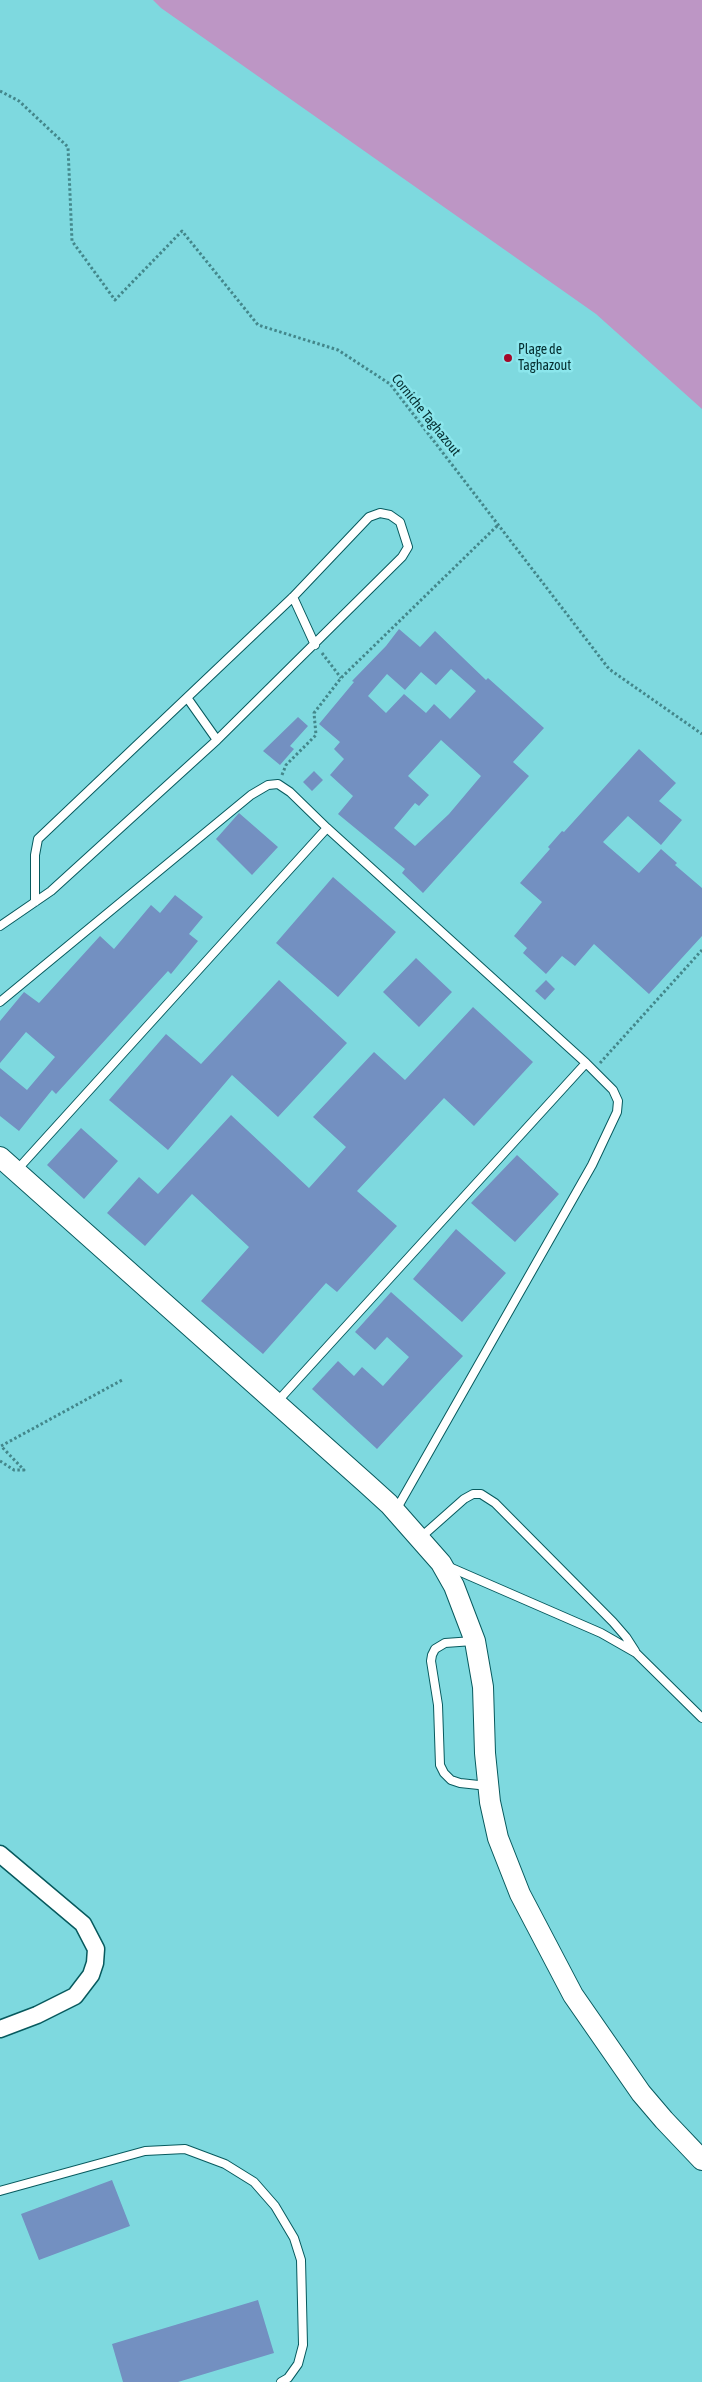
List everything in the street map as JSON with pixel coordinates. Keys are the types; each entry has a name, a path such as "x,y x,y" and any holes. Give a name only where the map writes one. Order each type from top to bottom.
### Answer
{"street":[{"path":"0,1157 395,1511 441,1563 454,1586 475,1641 483,1687 489,1786 498,1838 509,1870 573,1995 629,2076 664,2120 702,2160"},
{"path":"0,1854 83,1924 96,1949 95,1963 91,1975 76,1996 0,2029"}],"lane":[{"path":"0,926 35,902 51,891 216,740 315,645 402,557 408,547 400,522 390,515 380,512 369,517 293,597 188,699 38,839 35,855 35,902"},
{"path":"293,597 315,645"},
{"path":"188,699 216,740"},
{"path":"0,1002 252,795 268,785 278,784 290,792 326,828 586,1062 613,1090 618,1101 617,1112 592,1165 395,1511"},
{"path":"16,1172 326,828"},
{"path":"276,1403 586,1062"},
{"path":"420,1538 464,1499 473,1494 481,1494 495,1504 613,1622 626,1637 636,1654"},
{"path":"441,1563 601,1634 636,1654 702,1718"},
{"path":"475,1641 445,1643 435,1650 432,1655 431,1661 440,1730 440,1765 444,1773 451,1780 460,1783 489,1786"},
{"path":"0,2190 145,2151 185,2149 224,2164 254,2182 275,2206 294,2238 301,2260 304,2345 298,2364 288,2378 281,2382"}],"path":[{"name":"Corniche Taghazout","path":"0,91 20,101 68,147 72,242 115,300 182,231 258,325 338,350 390,384 609,669 702,734"},
{"path":"278,784 286,765 316,735 314,713 342,678 498,525"},
{"path":"315,645 342,678"},
{"path":"594,1070 702,950"},
{"path":"0,1461 14,1470 24,1470 1,1446 124,1379"}],"shaded area":[{"path":"153,0 702,0 702,409 596,314 161,8"}],"building":[{"path":"399,629 420,647 435,631 486,680 488,678 544,728 513,762 529,776 423,893 402,873 405,869 338,814 353,796 330,775 344,759 334,749 340,742 319,724 354,682 352,681 386,646","holes":["451,669 476,691 450,719 434,704 426,713 404,694 386,713 368,696 387,674 405,690 421,672 436,685","441,740 481,776 449,814 415,846 394,828 415,803 419,806 429,795 408,776"]},
{"path":"298,717 308,726 290,746 294,749 280,765 263,751"},
{"path":"639,749 676,783 659,801 682,820 661,845 628,816 603,842 639,873 661,849 677,863 675,865 702,888 702,936 649,994 594,944 575,966 562,956 546,974 523,953 527,948 514,936 542,902 520,883 550,849 548,847 562,831 564,832"},
{"path":"314,771 323,780 312,791 303,782"},
{"path":"239,813 278,847 252,875 216,839"},
{"path":"333,877 396,932 338,997 276,943"},
{"path":"175,895 203,917 189,934 198,941 171,974 168,971 56,1094 52,1090 19,1131 0,1116 0,1068 27,1090 55,1057 26,1032 0,1063 0,1021 24,992 39,1003 100,936 114,949 151,905 160,913"},
{"path":"416,958 452,992 419,1027 383,992"},
{"path":"279,980 347,1043 278,1117 232,1075 168,1150 109,1100 166,1034 201,1064"},
{"path":"546,980 555,989 545,1000 535,991"},
{"path":"473,1007 533,1062 474,1126 444,1098 357,1191 397,1226 337,1292 326,1283 263,1354 201,1301 249,1247 192,1194 145,1246 107,1213 139,1177 158,1194 231,1115 309,1188 346,1147 313,1117 374,1052 405,1080"},
{"path":"81,1128 118,1161 84,1199 47,1165"},
{"path":"517,1155 559,1194 515,1242 471,1203"},
{"path":"456,1229 506,1273 462,1322 413,1279"},
{"path":"391,1292 463,1356 377,1449 312,1389 338,1361 354,1376 362,1367 383,1386 409,1357 387,1337 375,1350 355,1332"},
{"path":"112,2180 130,2226 39,2260 21,2214"},
{"path":"258,2300 274,2353 178,2382 123,2382 112,2344"}],"place":[{"name":"Plage de Taghazout","path":"508,358"}]}
